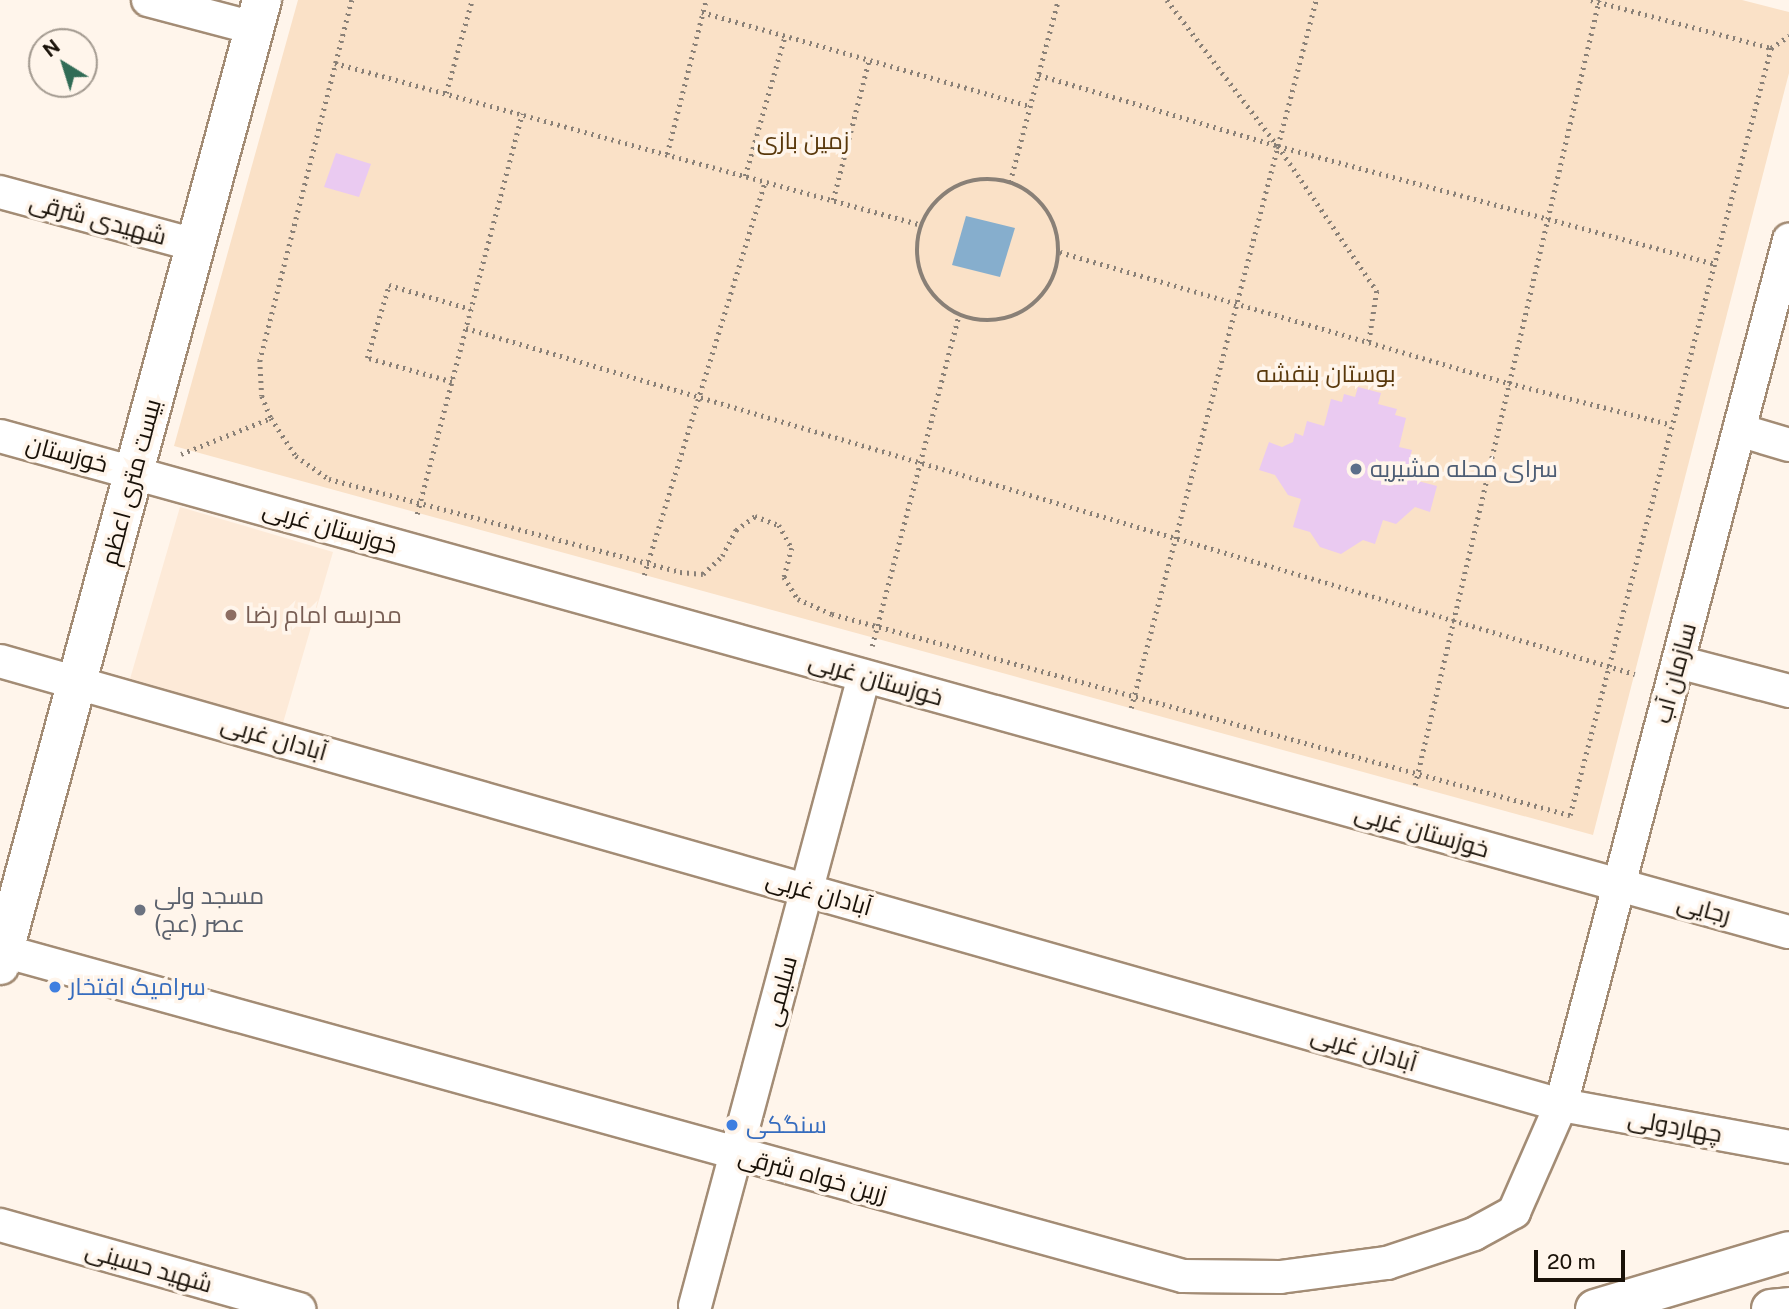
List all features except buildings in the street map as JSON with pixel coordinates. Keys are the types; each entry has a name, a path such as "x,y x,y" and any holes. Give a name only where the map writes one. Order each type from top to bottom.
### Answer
{"main road":[{"name":"بیست متری اعظم","path":"1,956 258,14"},
{"path":"1595,1309 1789,1251"},
{"path":"1771,1309 1789,1307"}],"street":[{"path":"148,0 258,14"},
{"name":"شهیدی شرقی","path":"0,192 195,245"},
{"name":"سازمان آب","path":"1561,1105 1789,240"},
{"path":"1739,430 1789,444"},
{"name":"خوزستان","path":"0,436 133,473"},
{"name":"خوزستان غربی","path":"133,473 1619,885"},
{"path":"0,660 77,682"},
{"path":"1678,662 1789,691"},
{"name":"سلیمی","path":"695,1306 864,676"},
{"name":"آبادان غربی","path":"77,682 1561,1105"},
{"name":"رجایی","path":"1619,885 1789,932"},
{"name":"زرین خواه شرقی","path":"1,956 1183,1276 1280,1277 1387,1263 1474,1234 1514,1212 1561,1105"},
{"name":"چهاردولی","path":"1561,1105 1789,1147"},
{"name":"شهید حسینی","path":"0,1225 299,1309"}],"path":[{"path":"352,0 260,360 262,396 271,418 296,456 329,479 648,564 680,572 703,574 722,555 736,530 755,516 779,525 792,548 784,577 798,599 832,614 1570,815 1771,48 1789,36"},
{"path":"446,93 472,0"},
{"path":"667,154 706,0"},
{"path":"1010,182 1058,0"},
{"path":"1167,0 1278,146 1377,291 1368,342"},
{"path":"1131,708 1315,0"},
{"path":"1591,0 1771,48"},
{"path":"1415,785 1598,1"},
{"path":"702,12 1030,106"},
{"path":"745,176 785,36"},
{"path":"833,200 869,60"},
{"path":"335,62 922,225"},
{"path":"1039,75 1278,146 1715,264"},
{"path":"417,514 522,114"},
{"path":"986,178 1010,182 1031,192 1047,208 1057,229 1060,252 1055,275 1044,295 1026,310 1004,319 982,321 959,315 939,302 925,283 918,260 918,236 926,214 942,195 963,183 986,178"},
{"path":"644,575 765,181"},
{"path":"1060,252 1509,383 1672,425"},
{"path":"452,382 367,358 388,285 471,309"},
{"path":"864,676 959,315"},
{"path":"466,328 1634,674"},
{"path":"133,473 271,418"}],"shaded area":[{"name":"مدرسه امام رضا","path":"180,507 333,552 283,723 130,679"}],"green space":[{"name":"بوستان بنفشه","path":"298,0 1742,0 1789,12 1789,73 1593,835 174,446"}],"water":[{"path":"966,216 1015,228 1000,277 952,265"}],"place":[{"name":"سرای محله مشیریه","path":"1356,469"},
{"name":"مدرسه امام رضا","path":"231,615"},
{"name":"مسجد ولی عصر (عج)","path":"140,910"},
{"name":"سرامیک افتخار","path":"55,987"},
{"name":"سنگکی","path":"732,1125"}],"park label":[{"name":"زمین بازی","path":"803,141"}]}
